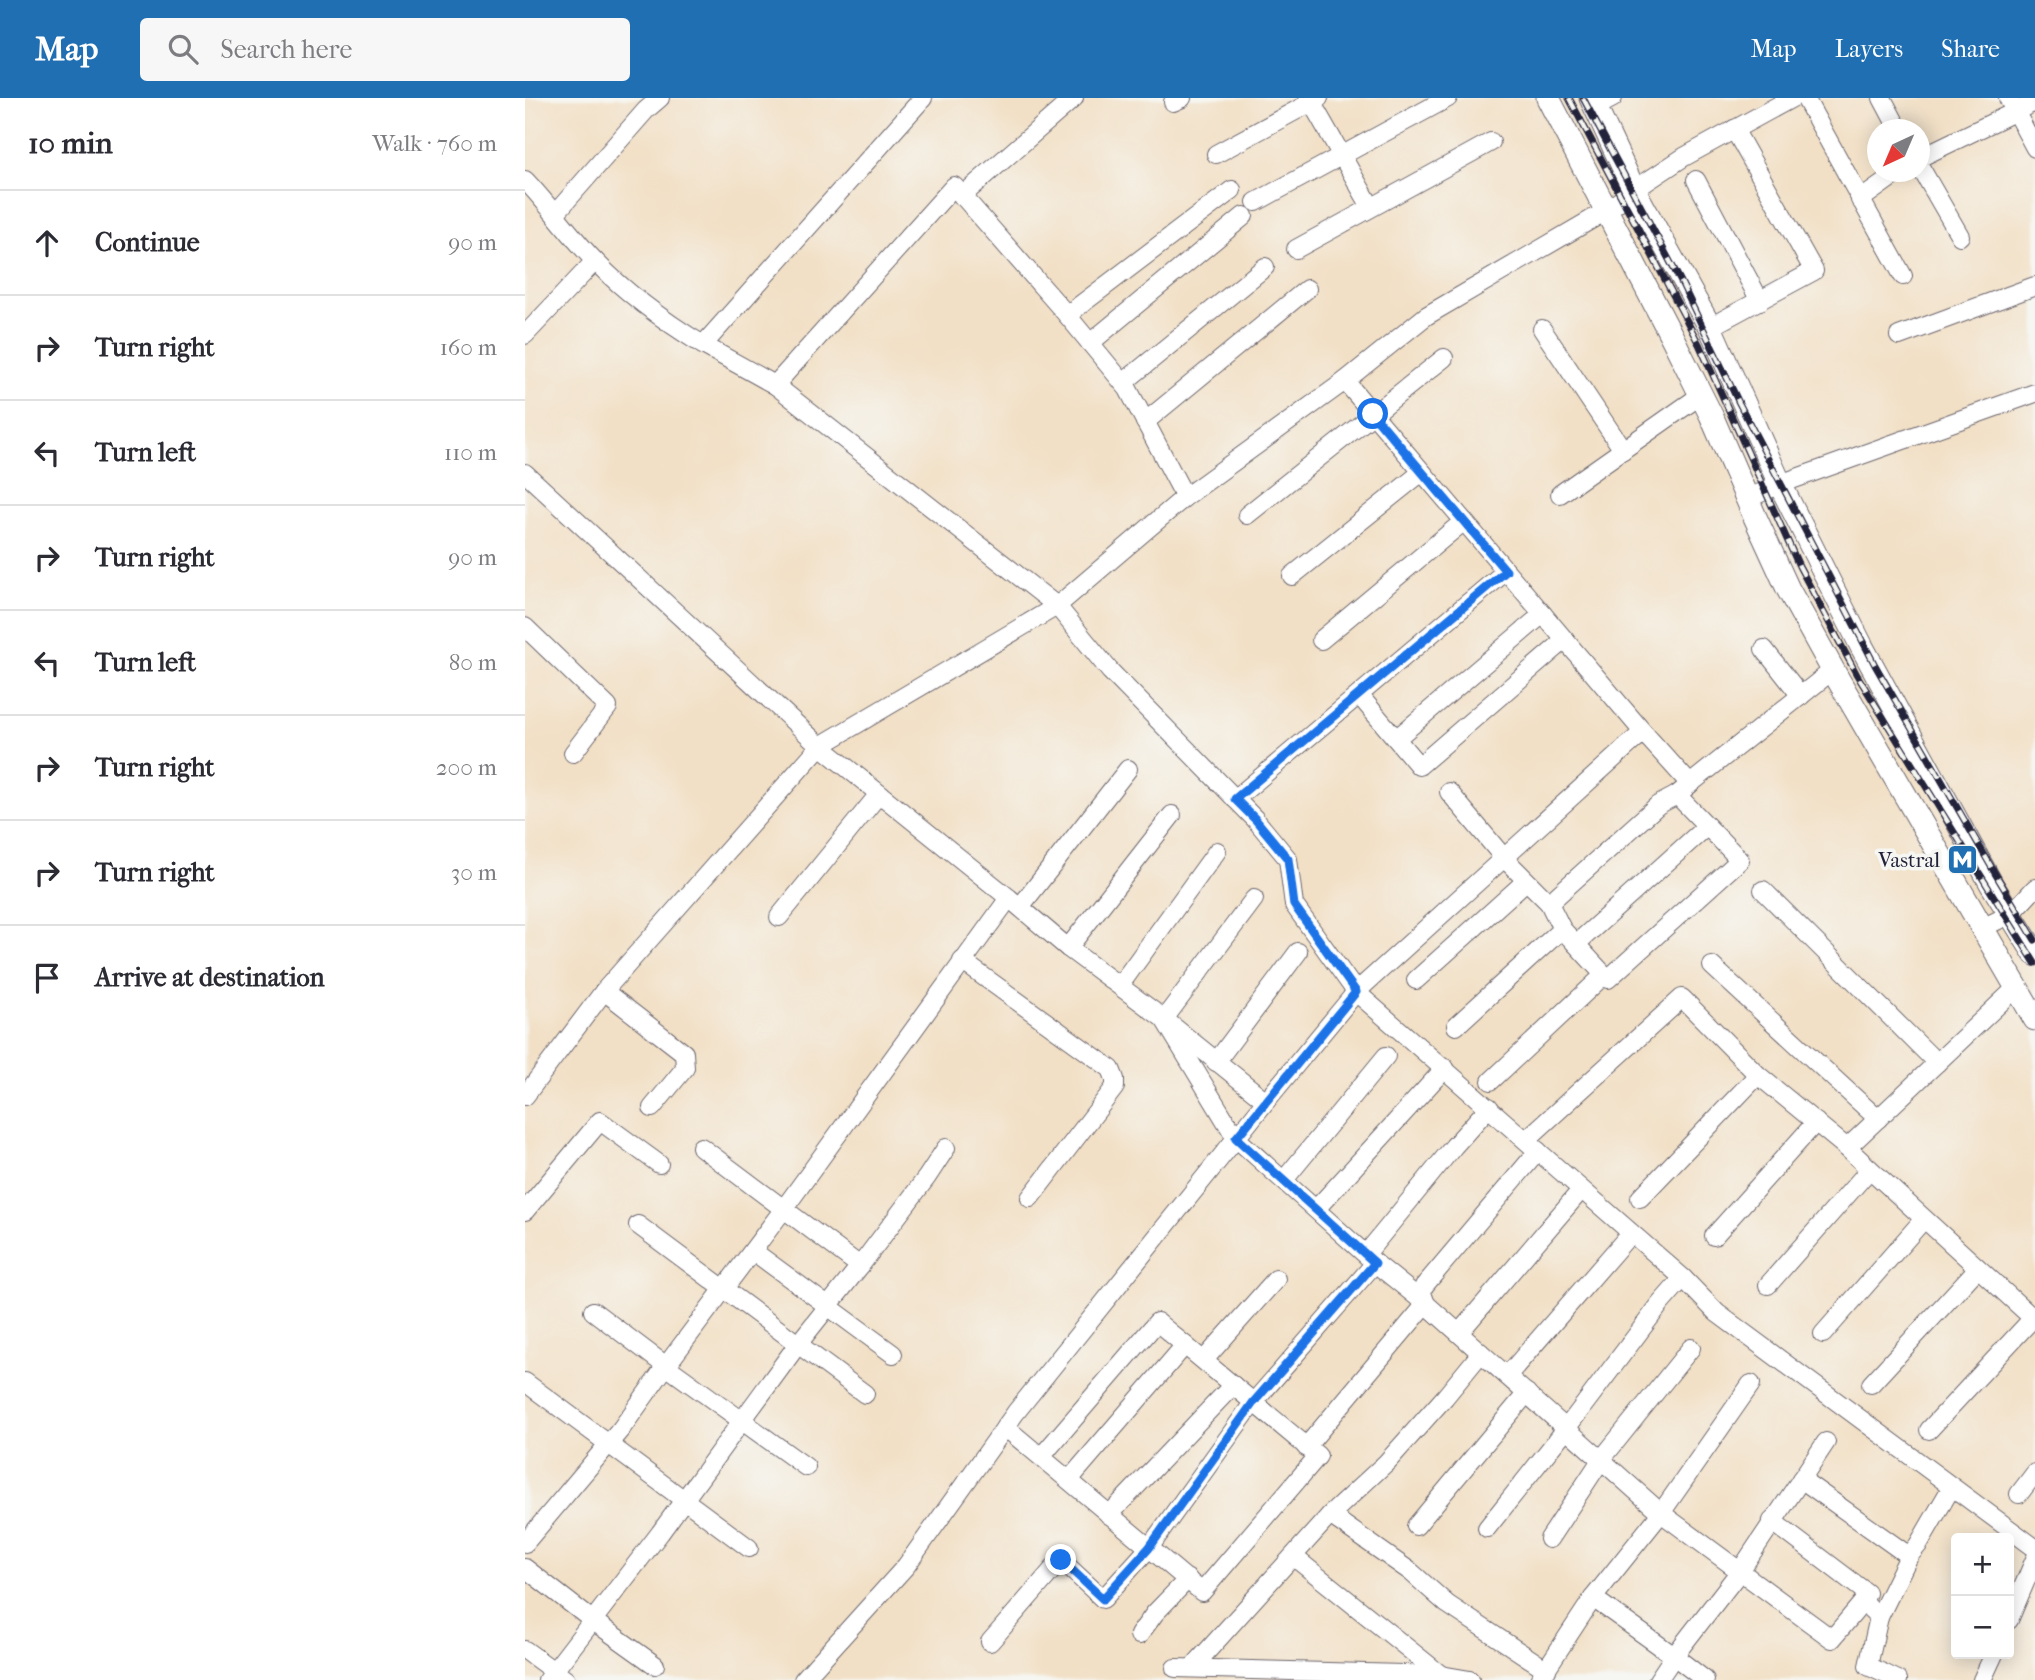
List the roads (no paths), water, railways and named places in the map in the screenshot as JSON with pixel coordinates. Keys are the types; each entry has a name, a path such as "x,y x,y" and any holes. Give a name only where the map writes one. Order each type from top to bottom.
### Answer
{"main road":[{"path":"1548,98 1701,395 1789,589 2035,1019"},
{"path":"1600,101 1634,190 1710,327 1780,484 1862,647 1992,885 2035,954"}],"street":[{"path":"555,215 646,110 660,98"},
{"path":"703,345 923,98"},
{"path":"962,195 1074,98"},
{"path":"1090,343 1250,209 1448,98"},
{"path":"525,1096 604,991 820,746 1057,607 1185,497 1345,381 1426,316 1606,211 1684,157 1792,98"},
{"path":"1805,98 1903,276"},
{"path":"1882,98 1893,119"},
{"path":"1216,154 1313,99 1371,207"},
{"path":"1930,152 2012,105 2035,102"},
{"path":"2012,105 2035,148"},
{"path":"1710,327 1814,271 1734,129"},
{"path":"1296,249 1490,142"},
{"path":"525,180 595,261 627,292 659,317 703,345 775,384 1057,607 1110,671 1255,819 1288,859 1294,905 1356,992 1683,1278 1720,1316 2035,1548"},
{"path":"1696,180 1760,301"},
{"path":"1860,200 1885,182"},
{"path":"1930,182 1960,236"},
{"path":"775,384 954,186 1123,383 1185,497"},
{"path":"1067,315 1232,190"},
{"path":"525,335 595,261"},
{"path":"1123,383 1265,267"},
{"path":"1899,336 2035,286"},
{"path":"1145,422 1307,289"},
{"path":"1542,329 1623,450"},
{"path":"1247,515 1444,358"},
{"path":"1345,381 1643,732 1707,826 1740,860 1608,979 1562,929 1549,903 1504,858 1449,792"},
{"path":"1747,499 1780,484 2035,393"},
{"path":"1560,494 1701,395"},
{"path":"1292,576 1422,472"},
{"path":"525,473 820,746 1015,902 1068,948 1120,985 1266,1101"},
{"path":"1321,640 1464,521"},
{"path":"1235,799 1506,571"},
{"path":"1397,738 1543,614"},
{"path":"525,627 608,707 573,753"},
{"path":"1359,695 1419,766 1566,640"},
{"path":"1764,649 1801,696"},
{"path":"1549,903 1658,805 1684,789 1833,670"},
{"path":"803,1680 906,1566 1005,1427 1356,992 1643,732"},
{"path":"525,1543 621,1429 962,961 1128,769"},
{"path":"779,917 879,794"},
{"path":"1068,948 1172,815"},
{"path":"1576,944 1707,826"},
{"path":"1120,985 1217,851"},
{"path":"1416,980 1526,881"},
{"path":"1982,928 2011,914 2035,888"},
{"path":"1763,890 1937,1063"},
{"path":"1164,1019 1254,899"},
{"path":"1455,1026 1562,929"},
{"path":"1216,1062 1298,952"},
{"path":"962,961 1111,1069 1115,1079 1115,1087 1030,1198"},
{"path":"1712,966 1878,1119"},
{"path":"1491,1081 1604,975"},
{"path":"1847,1148 2017,987"},
{"path":"604,991 684,1053 685,1068 652,1108"},
{"path":"1426,1304 1422,1293 1424,1286 1532,1145 1682,998 1758,1074 1847,1148 2034,1319 1929,1430"},
{"path":"1164,1019 1236,1138 1661,1513 1832,1639 1863,1602 1867,1592 1772,1521"},
{"path":"1283,1180 1386,1056"},
{"path":"1316,1209 1445,1068"},
{"path":"1640,1198 1758,1074"},
{"path":"989,1642 1061,1560 1103,1599 1149,1548 1253,1403 1371,1258 1454,1146 1489,1107"},
{"path":"525,1211 600,1121 659,1164"},
{"path":"1714,1236 1816,1122"},
{"path":"701,1147 860,1266"},
{"path":"525,1650 555,1677 592,1620 798,1344 927,1177 946,1148"},
{"path":"1768,1285 1870,1169"},
{"path":"1459,1333 1581,1190"},
{"path":"1823,1334 1924,1219"},
{"path":"638,1225 865,1394"},
{"path":"1507,1376 1630,1234"},
{"path":"753,1251 893,1354"},
{"path":"1871,1384 1978,1268"},
{"path":"1487,1528 1683,1278"},
{"path":"1204,1360 1276,1279"},
{"path":"1307,1447 1426,1304"},
{"path":"593,1311 806,1467"},
{"path":"1005,1427 1202,1592 1318,1456 1157,1322 1041,1457"},
{"path":"1069,1480 1185,1345"},
{"path":"1549,1539 1601,1460 1691,1348"},
{"path":"1470,1680 1441,1675 1183,1668 1387,1462 1481,1353"},
{"path":"525,1382 749,1548"},
{"path":"1331,1516 1411,1572 1447,1604 1543,1675 1593,1598 1661,1513 1751,1384"},
{"path":"1109,1515 1233,1385"},
{"path":"1416,1526 1527,1393"},
{"path":"1658,1680 1740,1571 1826,1442"},
{"path":"2019,1494 2035,1473"},
{"path":"1801,1479 1909,1556"},
{"path":"1898,1680 1868,1666 1879,1617 1909,1556 1947,1495"},
{"path":"1294,1557 1441,1675"},
{"path":"2014,1608 2035,1559"},
{"path":"525,1568 655,1665"},
{"path":"1139,1634 1188,1579"},
{"path":"1593,1598 1705,1680"},
{"path":"1863,1602 1879,1617"},
{"path":"1982,1680 1992,1659"}],"railway":[{"path":"1569,98 1699,344 1799,566 1857,675 2035,963"},
{"path":"1583,98 1681,282 1739,403 1875,665 2035,940"}],"place":[{"name":"Vastral","path":"1963,860"}]}
